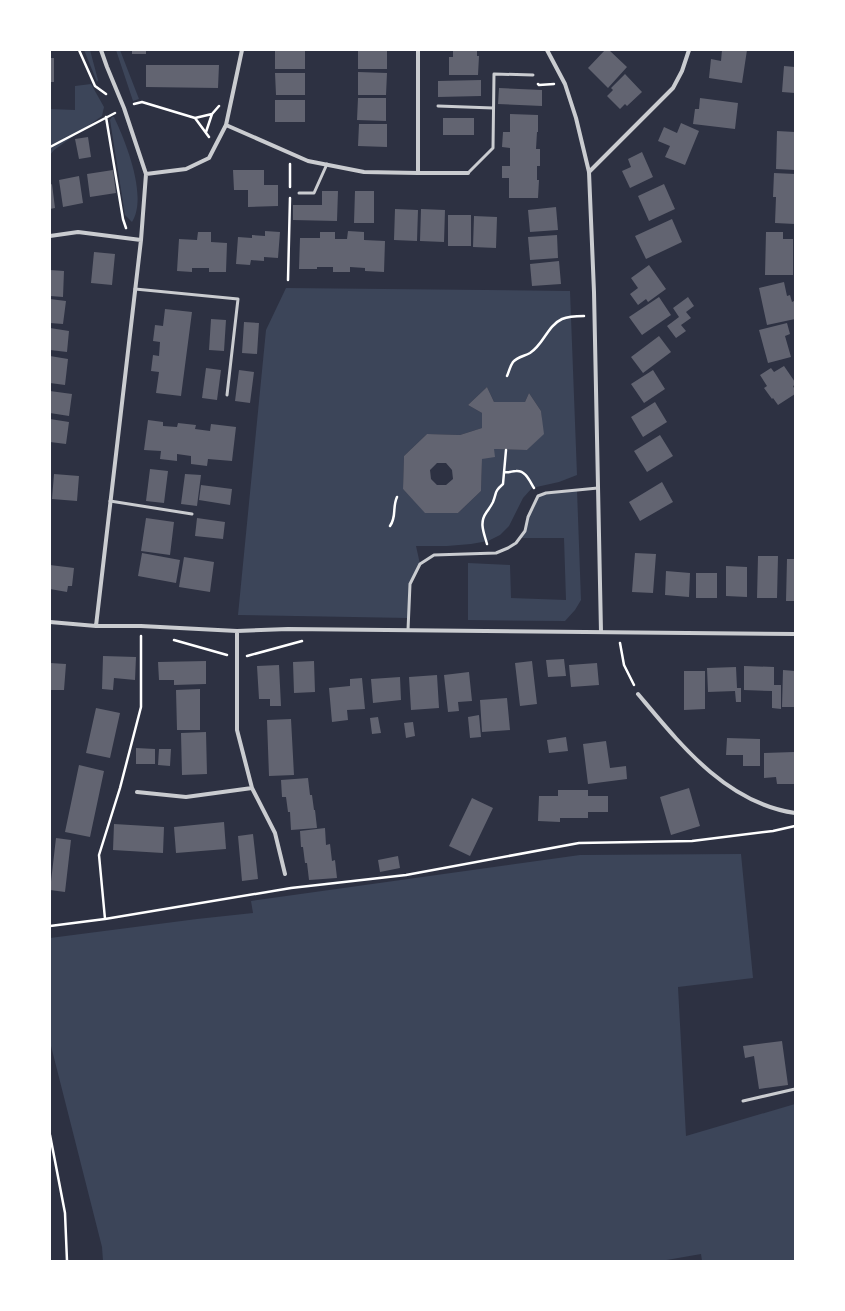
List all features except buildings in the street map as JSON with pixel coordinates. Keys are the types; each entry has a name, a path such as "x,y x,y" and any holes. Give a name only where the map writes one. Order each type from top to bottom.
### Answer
{"street":[{"path":"96,626 142,240 146,174 124,108 101,50"},
{"path":"146,174 186,169 209,158 226,125 242,50"},
{"path":"418,50 418,173"},
{"path":"547,50 565,84 576,118 589,172 594,316 601,632"},
{"path":"589,172 673,88 682,72 689,50"},
{"path":"226,125 308,161 364,172 468,173"},
{"path":"50,236 78,232 142,240"},
{"path":"50,622 96,626 141,626 237,631 288,629 795,634"},
{"path":"237,631 237,730 252,788 275,833 285,874"},
{"path":"638,694 681,745 714,776 750,798 785,811 795,813"},
{"path":"137,792 186,797 252,788"}],"lane":[{"path":"468,173 493,148 494,74 532,75"},
{"path":"438,106 493,108"},
{"path":"299,193 314,193 327,164"},
{"path":"135,289 238,299 227,395"},
{"path":"408,630 410,584 420,564 434,555 496,553 508,548 516,543 525,531 528,517 538,496 546,493 598,488"},
{"path":"110,500 192,514"},
{"path":"743,1101 795,1089"}],"path":[{"path":"79,50 95,86 106,95"},
{"path":"532,75 539,85 565,84"},
{"path":"206,132 212,114 233,91"},
{"path":"50,147 124,108 142,102 195,118 212,114"},
{"path":"106,117 123,219 129,238"},
{"path":"195,118 206,132 214,147"},
{"path":"288,280 291,153"},
{"path":"506,376 513,362 530,353 542,342 546,334 561,319 568,317 594,316"},
{"path":"489,553 482,528 482,520 493,503 495,491 503,484 506,450"},
{"path":"504,472 523,472 538,496"},
{"path":"390,526 395,517 394,503 397,497"},
{"path":"105,919 99,855 120,788 141,707 141,626"},
{"path":"619,632 624,665 638,694"},
{"path":"50,926 105,919 291,888 406,875 579,843 692,841 773,831 795,826"},
{"path":"50,1135 65,1213 67,1261"}],"shaded area":[{"path":"84,50 90,50 98,80 97,82"},
{"path":"116,50 120,50 139,99 133,101"},
{"path":"91,84 104,107 102,116 54,150 50,155 50,109 75,110 75,86"},
{"path":"114,117 124,140 134,170 138,199 132,222 125,215 110,120"},
{"path":"286,288 570,291 577,475 559,482 532,488 523,498 509,526 500,535 488,541 447,546 416,546 420,564 410,584 409,618 238,615 266,330","holes":["487,387 494,402 525,402 529,393 541,411 543,434 527,450 494,449 482,459 481,491 458,513 425,512 403,489 404,456 427,434 460,435 482,428 482,413 468,405"]},
{"path":"577,490 581,600 575,610 565,621 468,620 468,563 510,565 511,598 566,600 564,538 520,538 525,531 528,517 538,496 546,493"},
{"path":"741,854 753,978 678,987 686,1136 795,1104 795,1261 702,1261 701,1254 661,1261 103,1261 102,1247 50,1042 50,938 253,913 251,901 580,855"}]}
